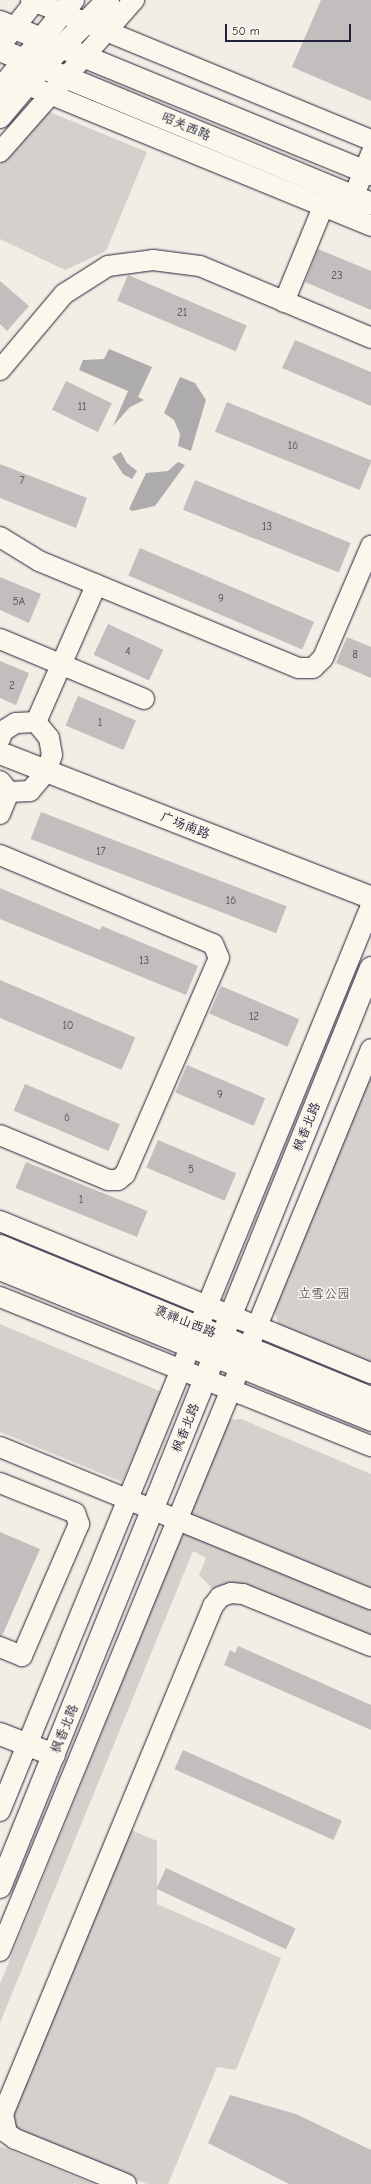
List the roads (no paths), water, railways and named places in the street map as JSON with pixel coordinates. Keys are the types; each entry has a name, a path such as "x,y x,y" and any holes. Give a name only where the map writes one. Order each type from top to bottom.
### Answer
{"main road":[{"path":"0,117 9,82 34,63 62,47 108,0"},
{"path":"34,63 41,39 68,6"},
{"name":"昭关西路","path":"7,25 369,166"},
{"name":"昭关西路","path":"0,50 34,63 357,206"},
{"name":"广场南路","path":"0,754 371,898"},
{"name":"枫香北路","path":"0,1888 154,1510 218,1346 371,968"},
{"name":"褒禅山西路","path":"0,1246 194,1337"},
{"name":"褒禅山西路","path":"0,1269 218,1346 244,1357 371,1420"},
{"name":"褒禅山西路","path":"244,1357 371,1398"},
{"path":"0,1734 54,1755"}],"street":[{"path":"0,152 134,0"},
{"path":"0,46 7,25 34,1 68,6 86,23 371,140"},
{"path":"9,82 50,94 323,207 357,206"},
{"path":"357,206 369,166"},
{"path":"357,206 371,226"},
{"path":"284,302 323,207"},
{"path":"0,370 64,294 108,266 153,260 200,266 371,338"},
{"path":"0,537 39,562 298,668 313,668 323,658 371,546"},
{"path":"36,722 96,585"},
{"path":"0,638 144,699"},
{"path":"0,739 3,732 16,723 36,722"},
{"path":"0,814 5,786 30,791 46,772 52,755 49,738 36,722"},
{"path":"0,855 213,944 218,958 125,1174 118,1180 108,1180 0,1135"},
{"path":"0,1811 371,906"},
{"path":"0,1951 371,1049"},
{"path":"0,1221 371,1373"},
{"path":"0,1297 206,1378 371,1446"},
{"path":"0,1447 371,1599"},
{"path":"0,1483 75,1513 79,1524 22,1656 0,1647"},
{"path":"126,2184 15,2139 7,2133 3,2114 212,1606 220,1597 230,1593 243,1594 371,1646"}],"park label":[{"name":"立雪公园","path":"324,1294"}]}
